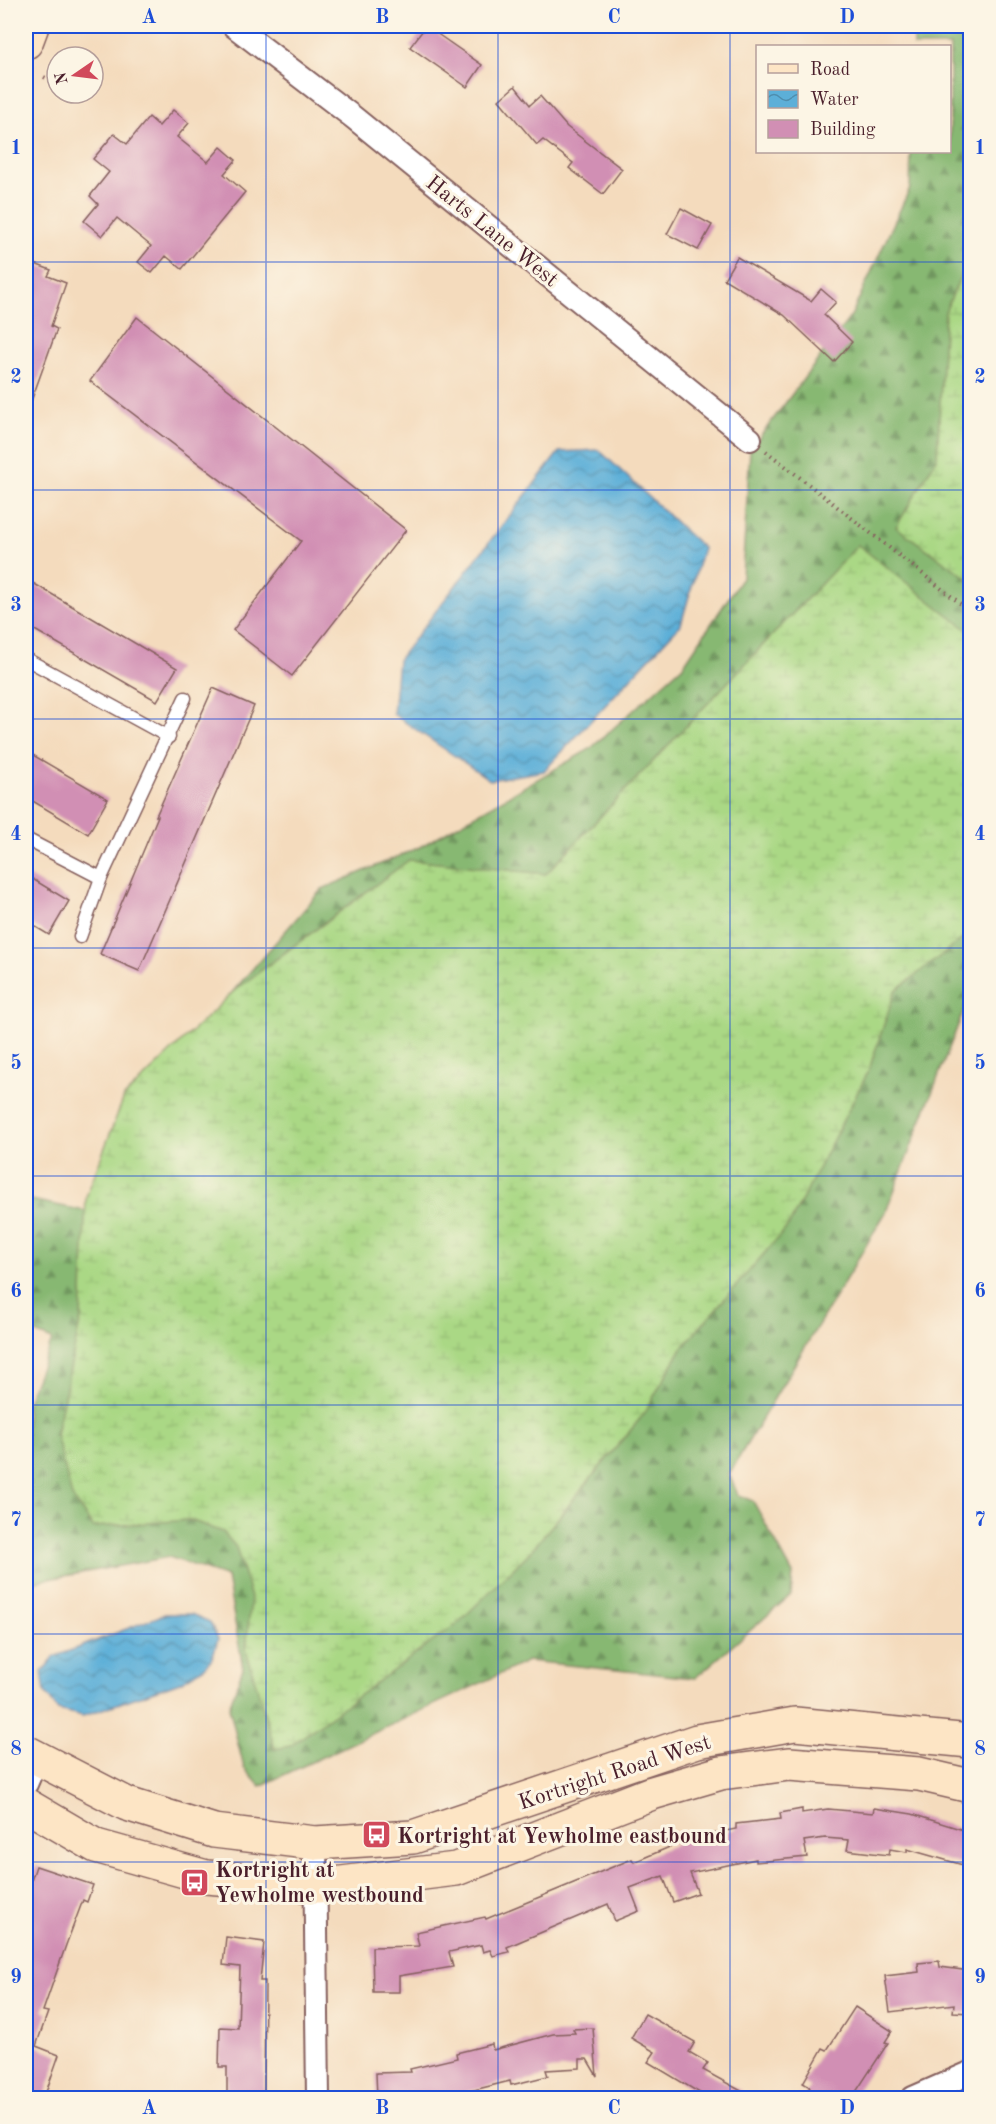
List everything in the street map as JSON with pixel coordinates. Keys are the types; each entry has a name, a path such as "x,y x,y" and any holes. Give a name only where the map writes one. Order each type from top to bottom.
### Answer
{"street":[{"path":"26,42 32,26"},
{"name":"Harts Lane West","path":"234,26 353,117 750,439"},
{"name":"Kortright Road West","path":"29,1765 127,1803 214,1831 315,1843 413,1837 697,1741 795,1724 970,1741"},
{"name":"Kortright Road West","path":"26,1805 96,1846 206,1877 317,1886 456,1869 652,1793 721,1773 789,1764 919,1774 970,1786"},
{"path":"315,1843 318,2098"},
{"path":"913,2098 970,2073"}],"lane":[{"path":"26,659 169,737"},
{"path":"80,937 101,878 169,737 185,698"},
{"path":"26,839 101,878"}],"path":[{"path":"750,439 970,611"}],"green space":[{"path":"914,26 970,26 970,994 886,1212 729,1474 738,1495 753,1501 793,1574 791,1595 695,1678 528,1661 260,1786 244,1768 229,1707 243,1668 227,1577 169,1557 26,1583 26,1404 52,1340 26,1329 26,1199 90,1212 128,1112 322,889 418,848 590,749 683,666 742,578 750,450 851,316 910,188 911,153 951,153 951,45 914,45"},
{"path":"970,255 970,580 896,527 937,458 945,312"},
{"path":"858,545 970,632 970,933 895,991 869,1070 789,1225 682,1348 643,1415 530,1552 458,1623 290,1746 275,1749 246,1650 251,1598 236,1547 223,1532 190,1520 93,1527 72,1497 56,1434 81,1318 86,1197 124,1097 235,990 409,860 546,874"}],"water":[{"path":"599,450 703,548 681,624 544,771 490,780 393,714 398,660 559,452"},
{"path":"165,1614 191,1614 210,1622 218,1639 212,1659 205,1667 180,1682 83,1716 58,1710 45,1693 42,1672 54,1657"}],"building":[{"path":"426,26 482,65 467,87 410,47"},
{"path":"515,86 530,105 540,96 567,127 622,169 603,194 569,168 573,163 543,140 537,145 499,100"},
{"path":"173,110 189,123 177,137 208,162 221,147 236,160 224,174 245,192 182,269 166,256 152,273 138,262 151,246 117,218 102,236 84,221 98,204 90,196 109,172 93,159 114,134 127,144 149,117 159,126"},
{"path":"681,208 712,225 698,250 667,234"},
{"path":"737,257 811,301 821,289 836,302 824,315 852,342 834,362 784,315 724,279"},
{"path":"32,263 51,270 48,276 66,283 51,326 57,329 28,410 26,409 26,269 30,270"},
{"path":"137,317 406,530 292,676 233,630 301,541 90,381"},
{"path":"26,579 177,668 157,701 26,625"},
{"path":"213,688 254,706 139,971 100,954 158,816 156,816"},
{"path":"26,751 108,799 88,834 26,797"},
{"path":"26,875 69,901 49,935 26,921"},
{"path":"874,1808 912,1814 970,1832 970,1867 907,1849 907,1852 890,1849 889,1855 847,1850 849,1840 825,1838 804,1841 807,1857 756,1862 756,1859 690,1873 698,1893 673,1902 663,1876 630,1888 639,1911 615,1921 608,1904 507,1947 509,1952 493,1956 490,1950 483,1952 481,1945 449,1952 453,1967 399,1976 399,1992 373,1992 372,1947 419,1946 416,1932 485,1917 486,1919 632,1859 634,1862 691,1838 736,1829 736,1824 781,1819 780,1813 802,1809 802,1813 828,1809 873,1813"},
{"path":"36,1866 93,1885 87,1902 83,1900 66,1945 43,2011 48,2012 36,2046 59,2055 44,2098 26,2098 26,1896"},
{"path":"226,1937 264,1942 260,1981 265,1981 264,2098 227,2098 227,2067 219,2067 220,2027 238,2028 240,1967 223,1965"},
{"path":"939,1961 940,1967 970,1971 970,2013 953,2012 954,2004 890,2012 885,1976 919,1972 918,1963"},
{"path":"855,2007 892,2031 885,2042 888,2043 852,2098 803,2098 810,2087 803,2083 823,2048 827,2050"},
{"path":"645,2014 695,2042 689,2052 708,2063 703,2070 754,2098 708,2098 648,2062 655,2052 631,2038"},
{"path":"593,2028 597,2076 587,2059 580,2059 580,2068 546,2070 548,2076 511,2085 510,2081 454,2095 455,2098 377,2098 376,2073 411,2072 410,2069 457,2058 456,2053 492,2044 493,2050 553,2034 575,2033 573,2029"}],"place":[{"name":"Kortright at Yewholme eastbound","path":"376,1835"},
{"name":"Kortright at Yewholme westbound","path":"194,1882"}]}
